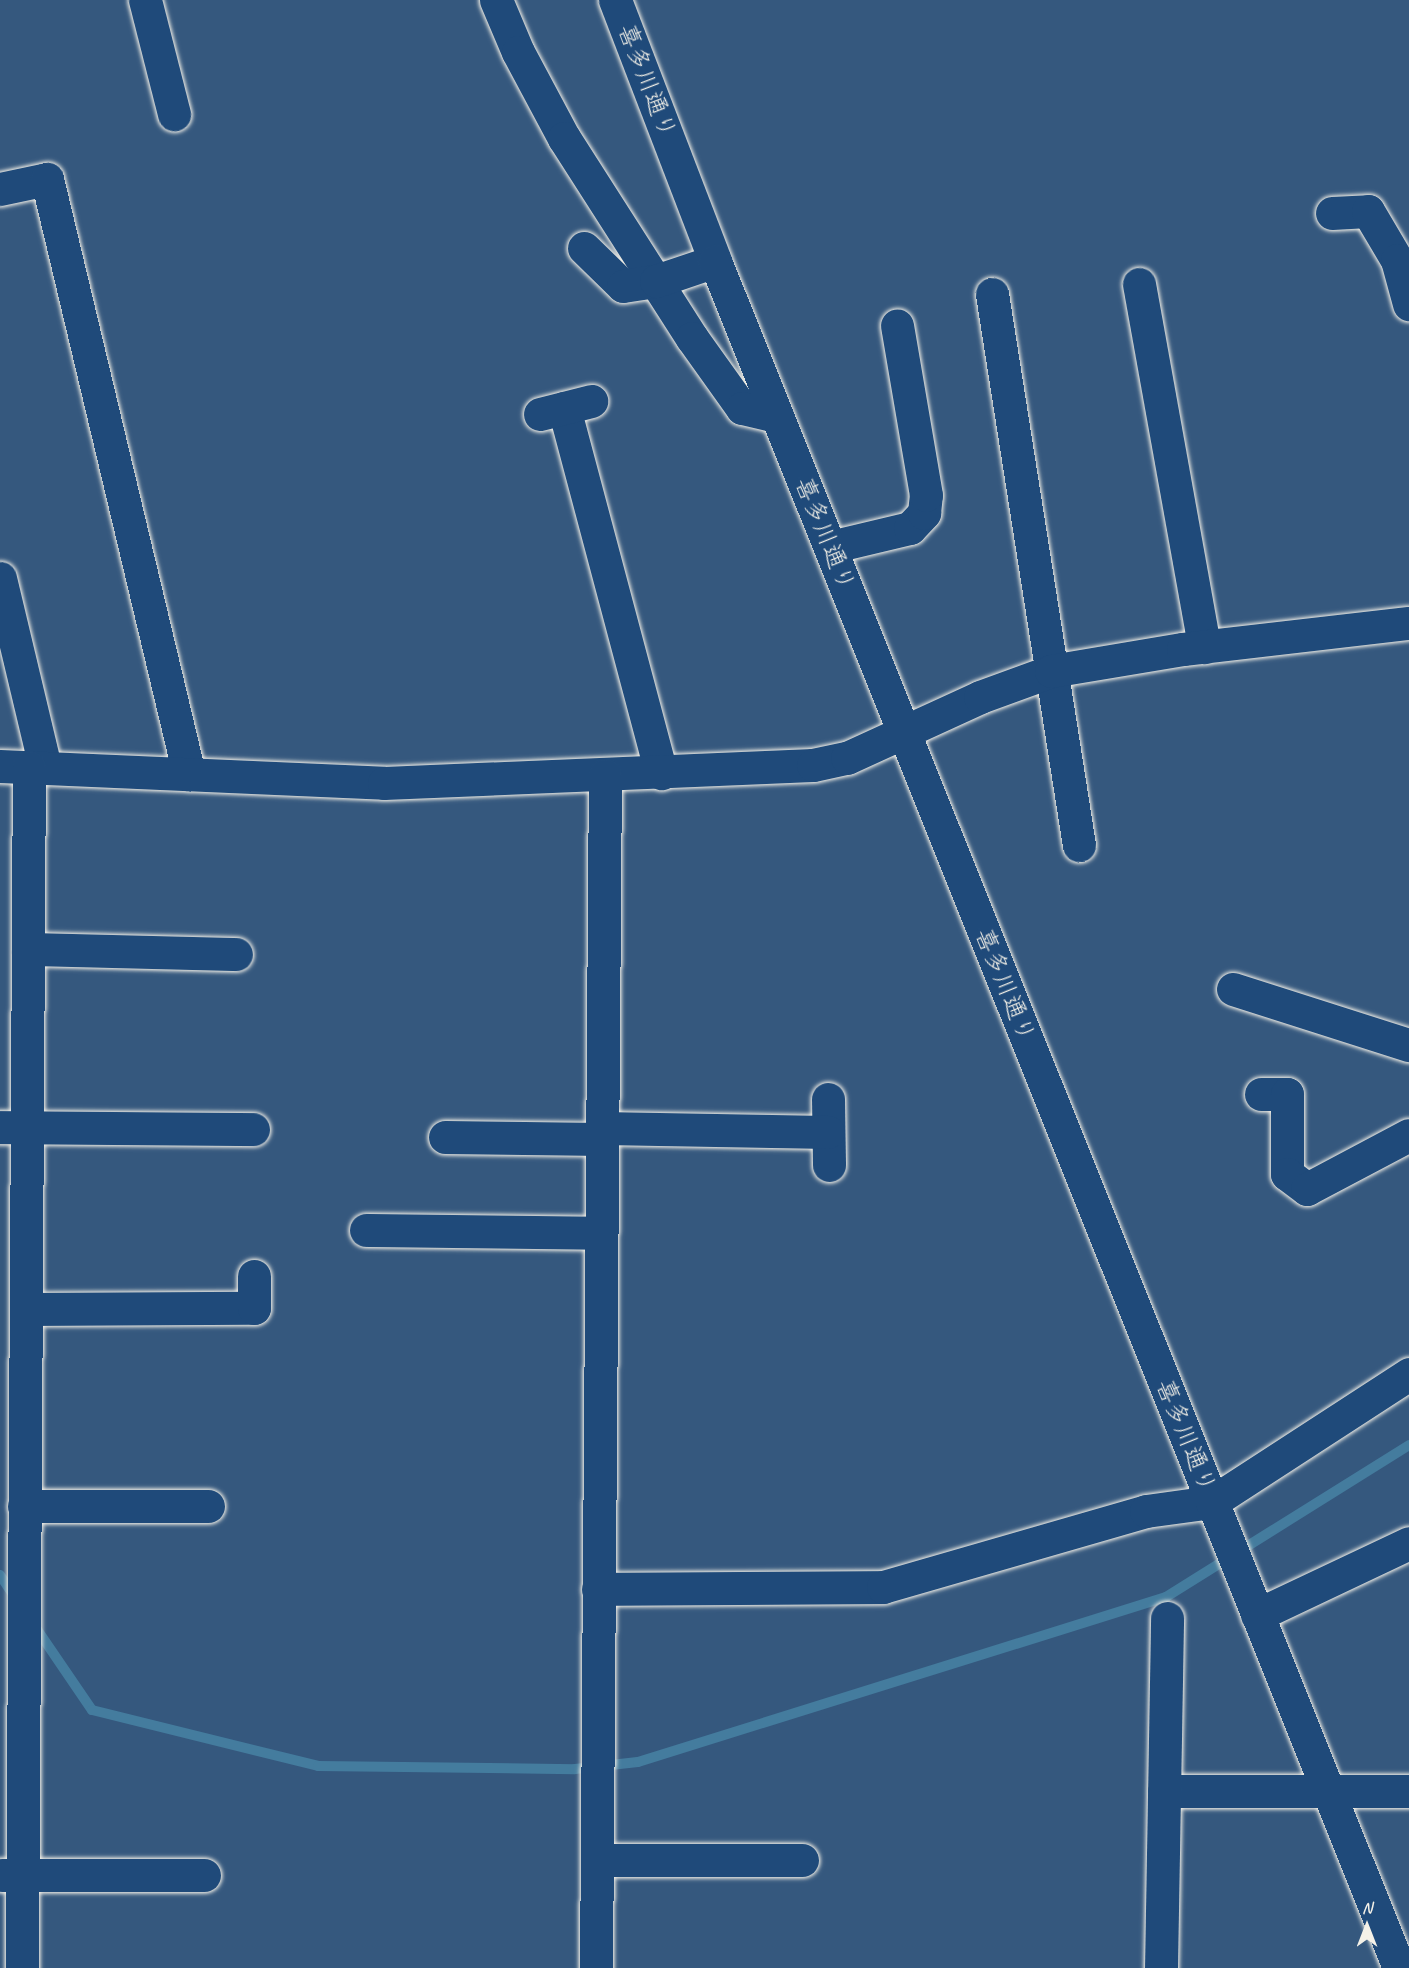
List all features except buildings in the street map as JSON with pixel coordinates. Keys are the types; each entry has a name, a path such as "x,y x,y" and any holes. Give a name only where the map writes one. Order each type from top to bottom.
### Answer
{"street":[{"path":"145,0 174,114"},
{"path":"496,0 518,52 564,138 656,281 742,408 777,416"},
{"name":"喜多川通り","path":"615,0 715,261 1399,1968"},
{"path":"0,189 47,179 189,774"},
{"path":"1332,213 1368,211 1396,260 1409,304"},
{"path":"584,248 623,286 656,281 715,261"},
{"path":"1139,284 1204,647"},
{"path":"992,294 1079,845"},
{"path":"830,547 910,528 924,513 926,495 897,325"},
{"path":"565,408 661,773"},
{"path":"0,578 24,767 28,949 14,1022 13,1127 26,1309 24,1506 12,1687 11,1875 22,1968"},
{"path":"24,767 384,783 813,765 847,758 980,697 1051,671 1204,647 1409,623"},
{"path":"596,1968 605,775"},
{"path":"28,949 236,954"},
{"path":"1233,989 1409,1045"},
{"path":"1261,1094 1287,1094 1287,1174 1307,1189 1409,1135"},
{"path":"828,1099 829,1164"},
{"path":"13,1127 253,1129"},
{"path":"445,1137 828,1131"},
{"path":"366,1230 601,1233"},
{"path":"26,1309 254,1308 254,1276"},
{"path":"598,1589 883,1587 1146,1511 1212,1502 1409,1374"},
{"path":"24,1506 208,1506"},
{"path":"1257,1615 1409,1543"},
{"path":"1161,1968 1167,1618"},
{"path":"1164,1791 1329,1794 1409,1791"},
{"path":"597,1860 802,1860"},
{"path":"11,1875 204,1875"}],"waterway":[{"path":"34,1625 92,1710 318,1766 575,1769 638,1762 1166,1597 1409,1445"},
{"path":"0,1575 15,1597"}]}
